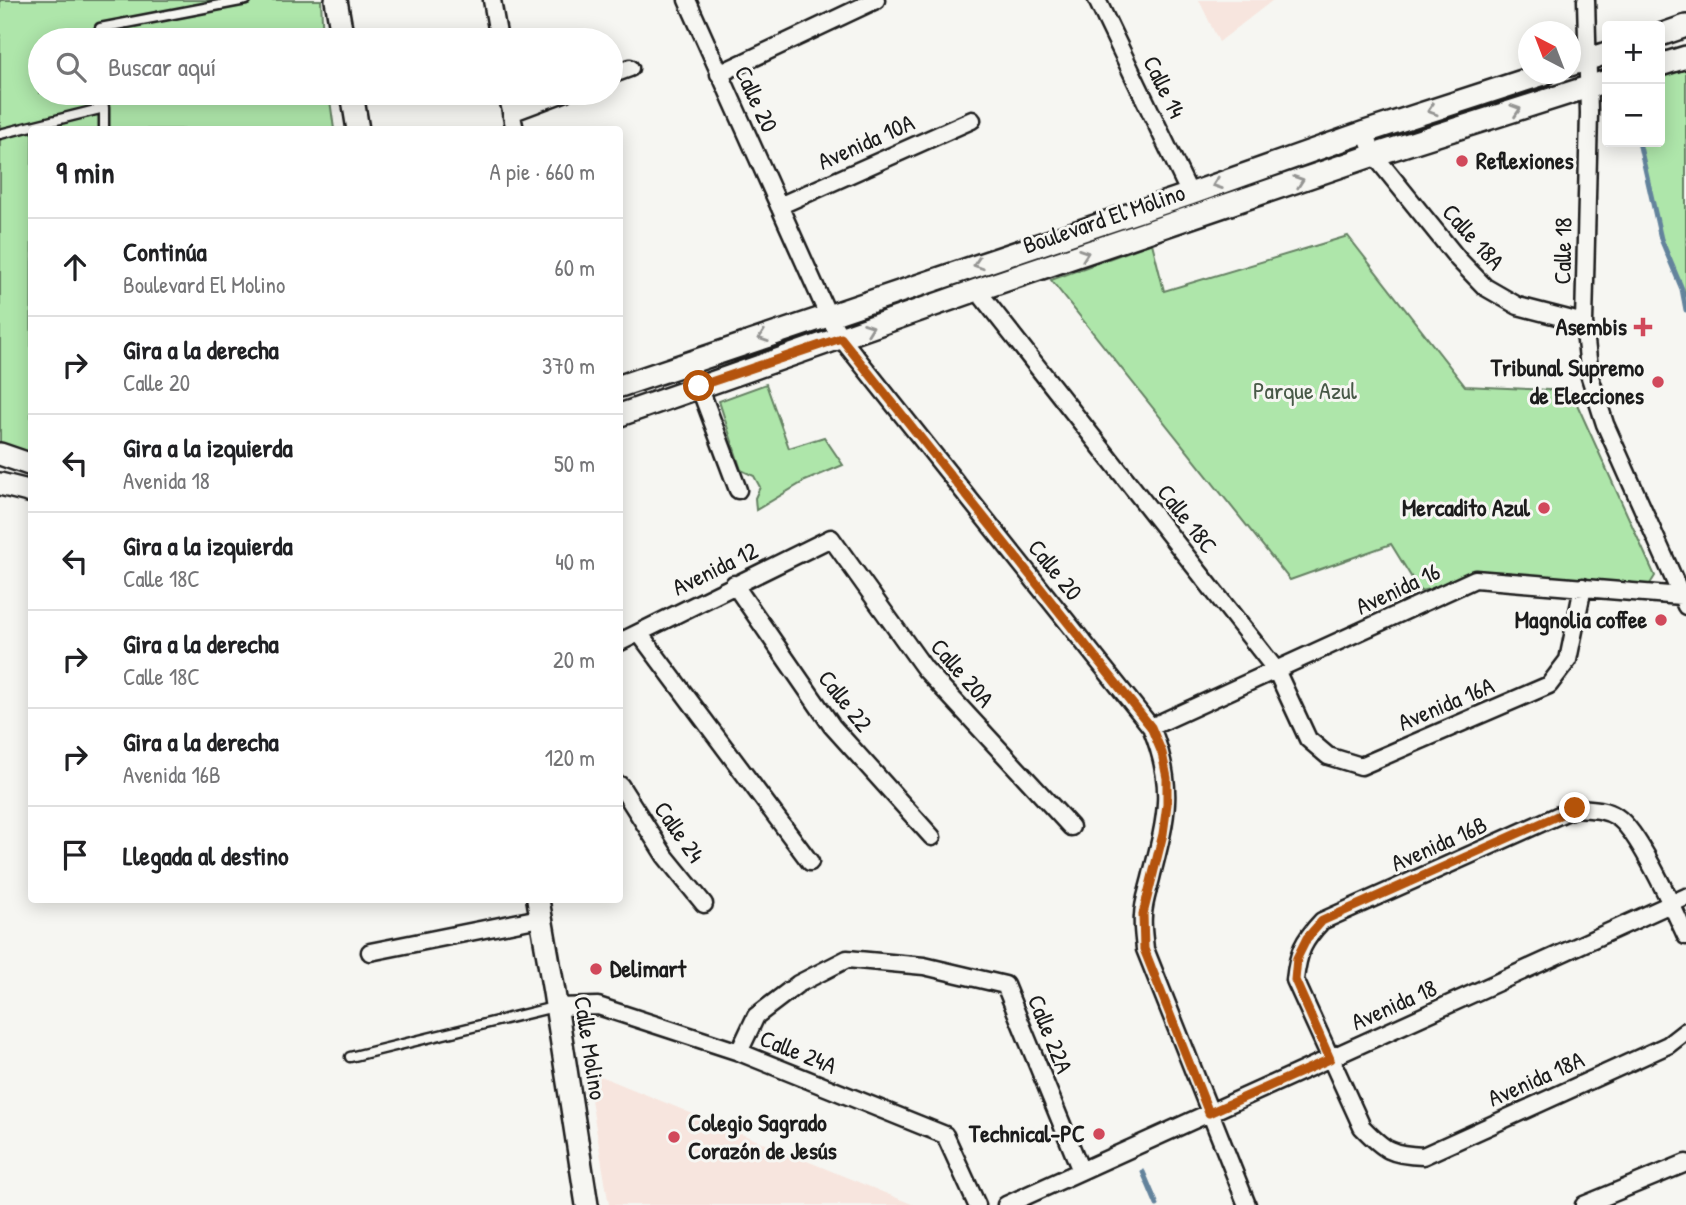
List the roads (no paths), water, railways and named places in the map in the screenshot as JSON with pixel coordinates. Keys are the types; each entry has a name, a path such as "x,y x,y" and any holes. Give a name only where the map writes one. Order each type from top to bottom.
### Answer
{"street":[{"path":"338,0 342,28"},
{"path":"492,0 497,28"},
{"name":"Calle 20","path":"687,0 828,315 841,338 1151,727 1162,753 1167,778 1167,804 1163,834 1143,914 1144,949 1247,1205"},
{"path":"719,74 876,0"},
{"name":"Calle 14","path":"1097,0 1190,194"},
{"name":"Calle 18","path":"1587,0 1588,59 1598,84 1584,323 1590,377 1605,424 1684,601"},
{"path":"1665,33 1686,26"},
{"path":"1665,63 1686,57"},
{"path":"623,71 630,68"},
{"name":"Boulevard El Molino","path":"623,385 1518,82"},
{"name":"Boulevard El Molino","path":"623,414 1374,155 1598,84"},
{"path":"354,105 357,126"},
{"path":"510,105 514,126"},
{"path":"511,113 532,105"},
{"name":"Avenida 10A","path":"779,206 972,120"},
{"name":"Calle 18A","path":"1365,132 1374,155 1485,287 1518,306 1584,323"},
{"name":"Calle 18C","path":"977,290 1276,670 1308,740 1328,756 1361,766"},
{"path":"699,386 738,491"},
{"path":"0,454 28,464"},
{"path":"0,484 28,491"},
{"name":"Avenida 12","path":"623,641 831,538"},
{"name":"Calle 20A","path":"831,538 925,669 1071,827"},
{"name":"Avenida 16","path":"1151,727 1475,579 1583,587 1684,601"},
{"name":"Calle 22","path":"734,584 832,726 933,837"},
{"name":"Avenida 16A","path":"1361,766 1549,685 1567,660 1583,587"},
{"path":"639,633 810,862"},
{"name":"Calle 24","path":"623,790 665,856 704,904"},
{"name":"Avenida 16B","path":"1330,1059 1295,980 1297,958 1307,938 1322,921 1575,808 1597,809 1618,817 1632,832 1679,900"},
{"path":"1679,900 1686,936"},
{"name":"Avenida 18","path":"1006,1205 1679,900"},
{"path":"370,952 539,909"},
{"name":"Calle Molino","path":"539,909 587,1205"},
{"name":"Calle 22A","path":"740,1052 756,1016 798,984 847,960 924,966 1005,985 1081,1171"},
{"name":"Calle 24A","path":"557,1007 598,1006 740,1052 945,1135 977,1205"},
{"name":"Avenida 18A","path":"1330,1059 1362,1127 1380,1146 1401,1155 1423,1156 1668,1045 1686,1031"},
{"path":"1584,1205 1686,1163"}],"lane":[{"path":"105,28 246,0"},
{"path":"31,126 104,107 104,126"},
{"path":"0,134 28,127"},
{"path":"350,1057 557,1007"}],"waterway":[{"path":"1640,147 1661,239 1682,289 1686,310"},
{"path":"1143,1172 1157,1205"}],"place":[{"name":"Reflexiones","path":"1462,161"},
{"name":"Asembis","path":"1643,327"},
{"name":"Tribunal Supremo de Elecciones","path":"1658,382"},
{"name":"Mercadito Azul","path":"1544,508"},
{"name":"Magnolia coffee","path":"1661,620"},
{"name":"Delimart","path":"596,969"},
{"name":"Technical-PC","path":"1099,1134"},
{"name":"Colegio Sagrado Corazón de Jesús","path":"674,1137"}],"park label":[{"name":"Parque Azul","path":"1305,391"}]}
